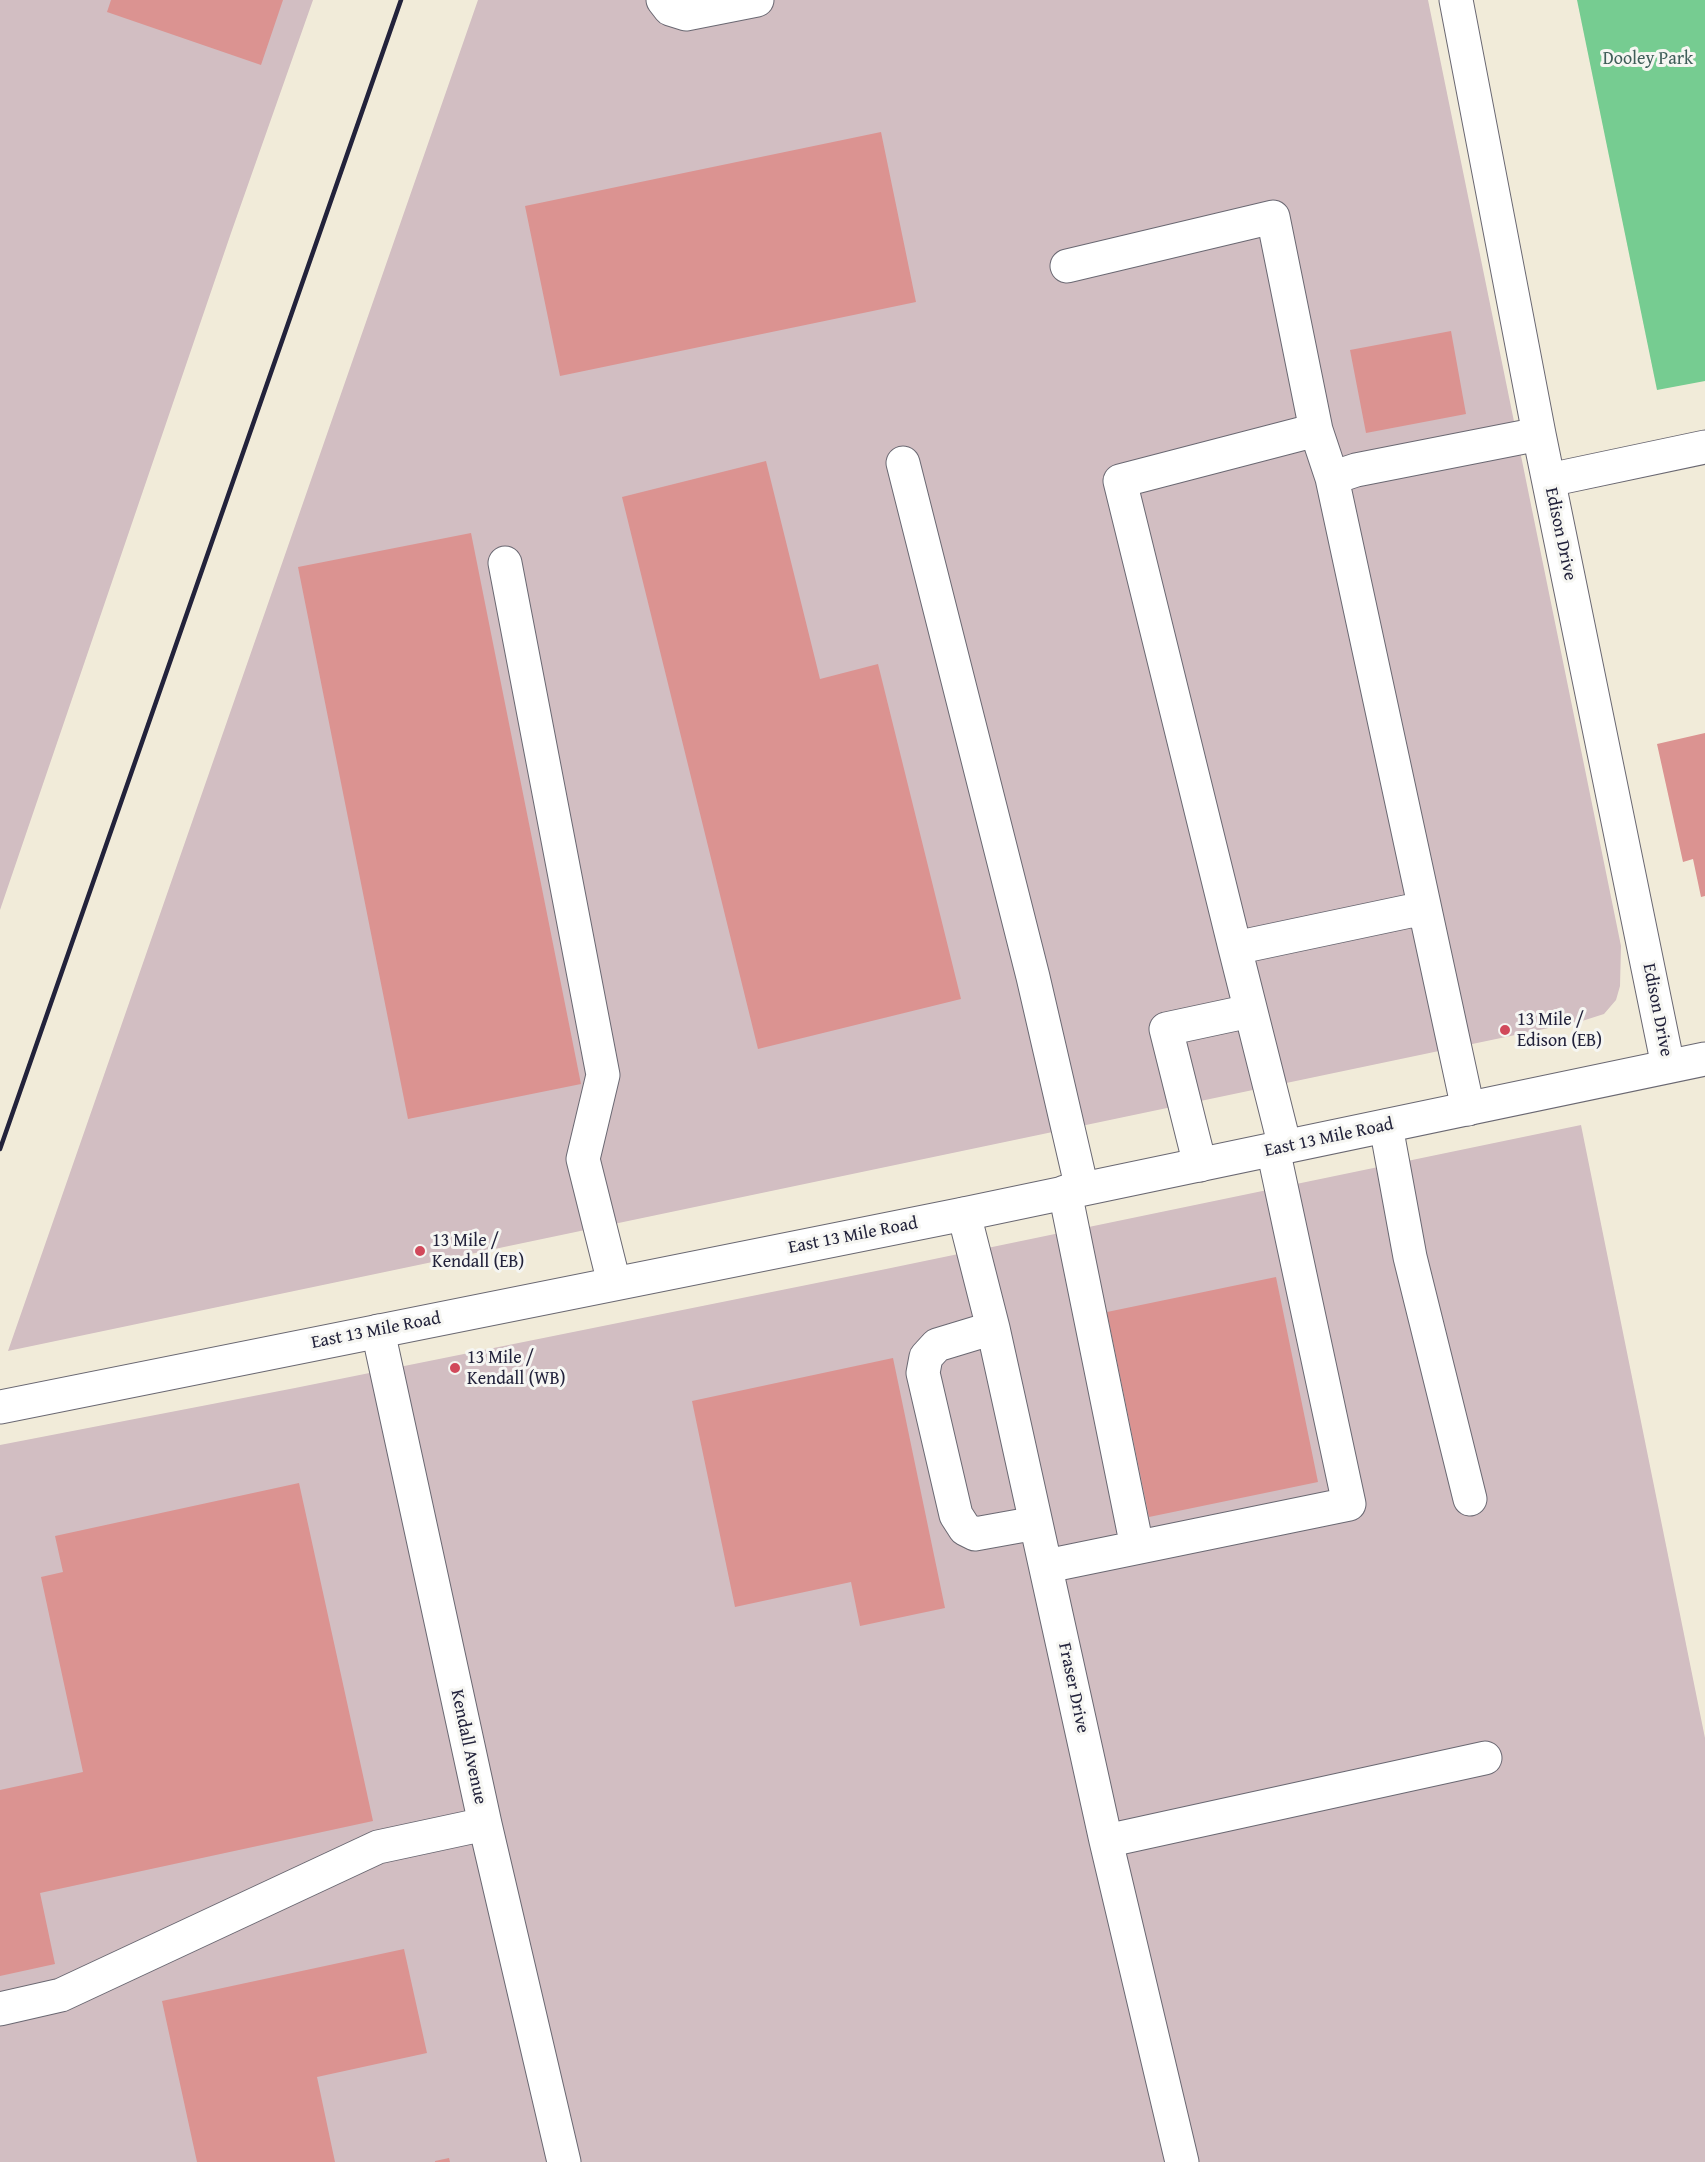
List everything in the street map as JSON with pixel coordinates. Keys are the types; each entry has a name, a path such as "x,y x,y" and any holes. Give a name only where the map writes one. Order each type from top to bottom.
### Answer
{"street":[{"path":"663,0 670,9 686,14 757,0"},
{"name":"Edison Drive","path":"1456,0 1539,434 1668,1066"},
{"path":"1067,266 1273,217 1316,430 1332,478 1468,1109"},
{"path":"1047,1566 1349,1504 1250,1011 1120,481 1316,430"},
{"path":"1332,478 1356,470 1539,434"},
{"path":"1549,480 1705,447"},
{"path":"903,464 1033,977 1074,1190 1137,1547"},
{"path":"505,563 603,1075 583,1159 614,1283"},
{"path":"1235,948 1424,908"},
{"path":"1200,1165 1167,1029 1250,1011"},
{"name":"East 13 Mile Road","path":"0,1407 964,1214 1705,1059"},
{"path":"1386,1126 1410,1257 1470,1499"},
{"name":"Fraser Drive","path":"964,1214 993,1328 1106,1841 1182,2162"},
{"path":"993,1328 937,1346 926,1357 923,1373 956,1515 965,1529 975,1534 1036,1523"},
{"name":"Kendall Avenue","path":"378,1331 485,1824 564,2162"},
{"path":"1106,1841 1485,1758"},
{"path":"0,2008 61,1995 378,1847 485,1824"}],"shaded area":[{"path":"0,0 313,0 0,910"},
{"path":"478,0 1428,0 1621,946 1620,986 1616,1000 1604,1014 1582,1021 8,1351"},
{"path":"1581,1125 1705,1738 1705,2162 0,2162 0,1445 886,1269"}],"green space":[{"name":"Dooley Park","path":"1577,0 1705,0 1705,381 1657,390"}],"building":[{"path":"111,0 283,0 261,65 107,12"},
{"path":"881,132 916,302 560,376 525,206"},
{"path":"1451,331 1466,414 1366,433 1350,350"},
{"path":"766,461 820,679 878,664 961,999 758,1049 622,497"},
{"path":"471,533 581,1084 408,1119 298,567"},
{"path":"1705,733 1705,896 1701,897 1693,859 1683,862 1657,744"},
{"path":"1276,1277 1318,1482 1149,1517 1107,1312"},
{"path":"893,1358 945,1608 860,1626 851,1582 735,1607 692,1401"},
{"path":"299,1483 373,1821 40,1893 55,1964 0,1976 0,1790 83,1772 41,1577 63,1572 55,1536"},
{"path":"404,1949 427,2053 317,2077 335,2162 197,2162 162,2001"},
{"path":"449,2158 450,2162 435,2162 435,2161"}],"railway":[{"path":"0,1149 401,0"}],"place":[{"name":"13 Mile / Edison (EB)","path":"1505,1030"},
{"name":"13 Mile / Kendall (EB)","path":"420,1251"},
{"name":"13 Mile / Kendall (WB)","path":"455,1368"}]}
